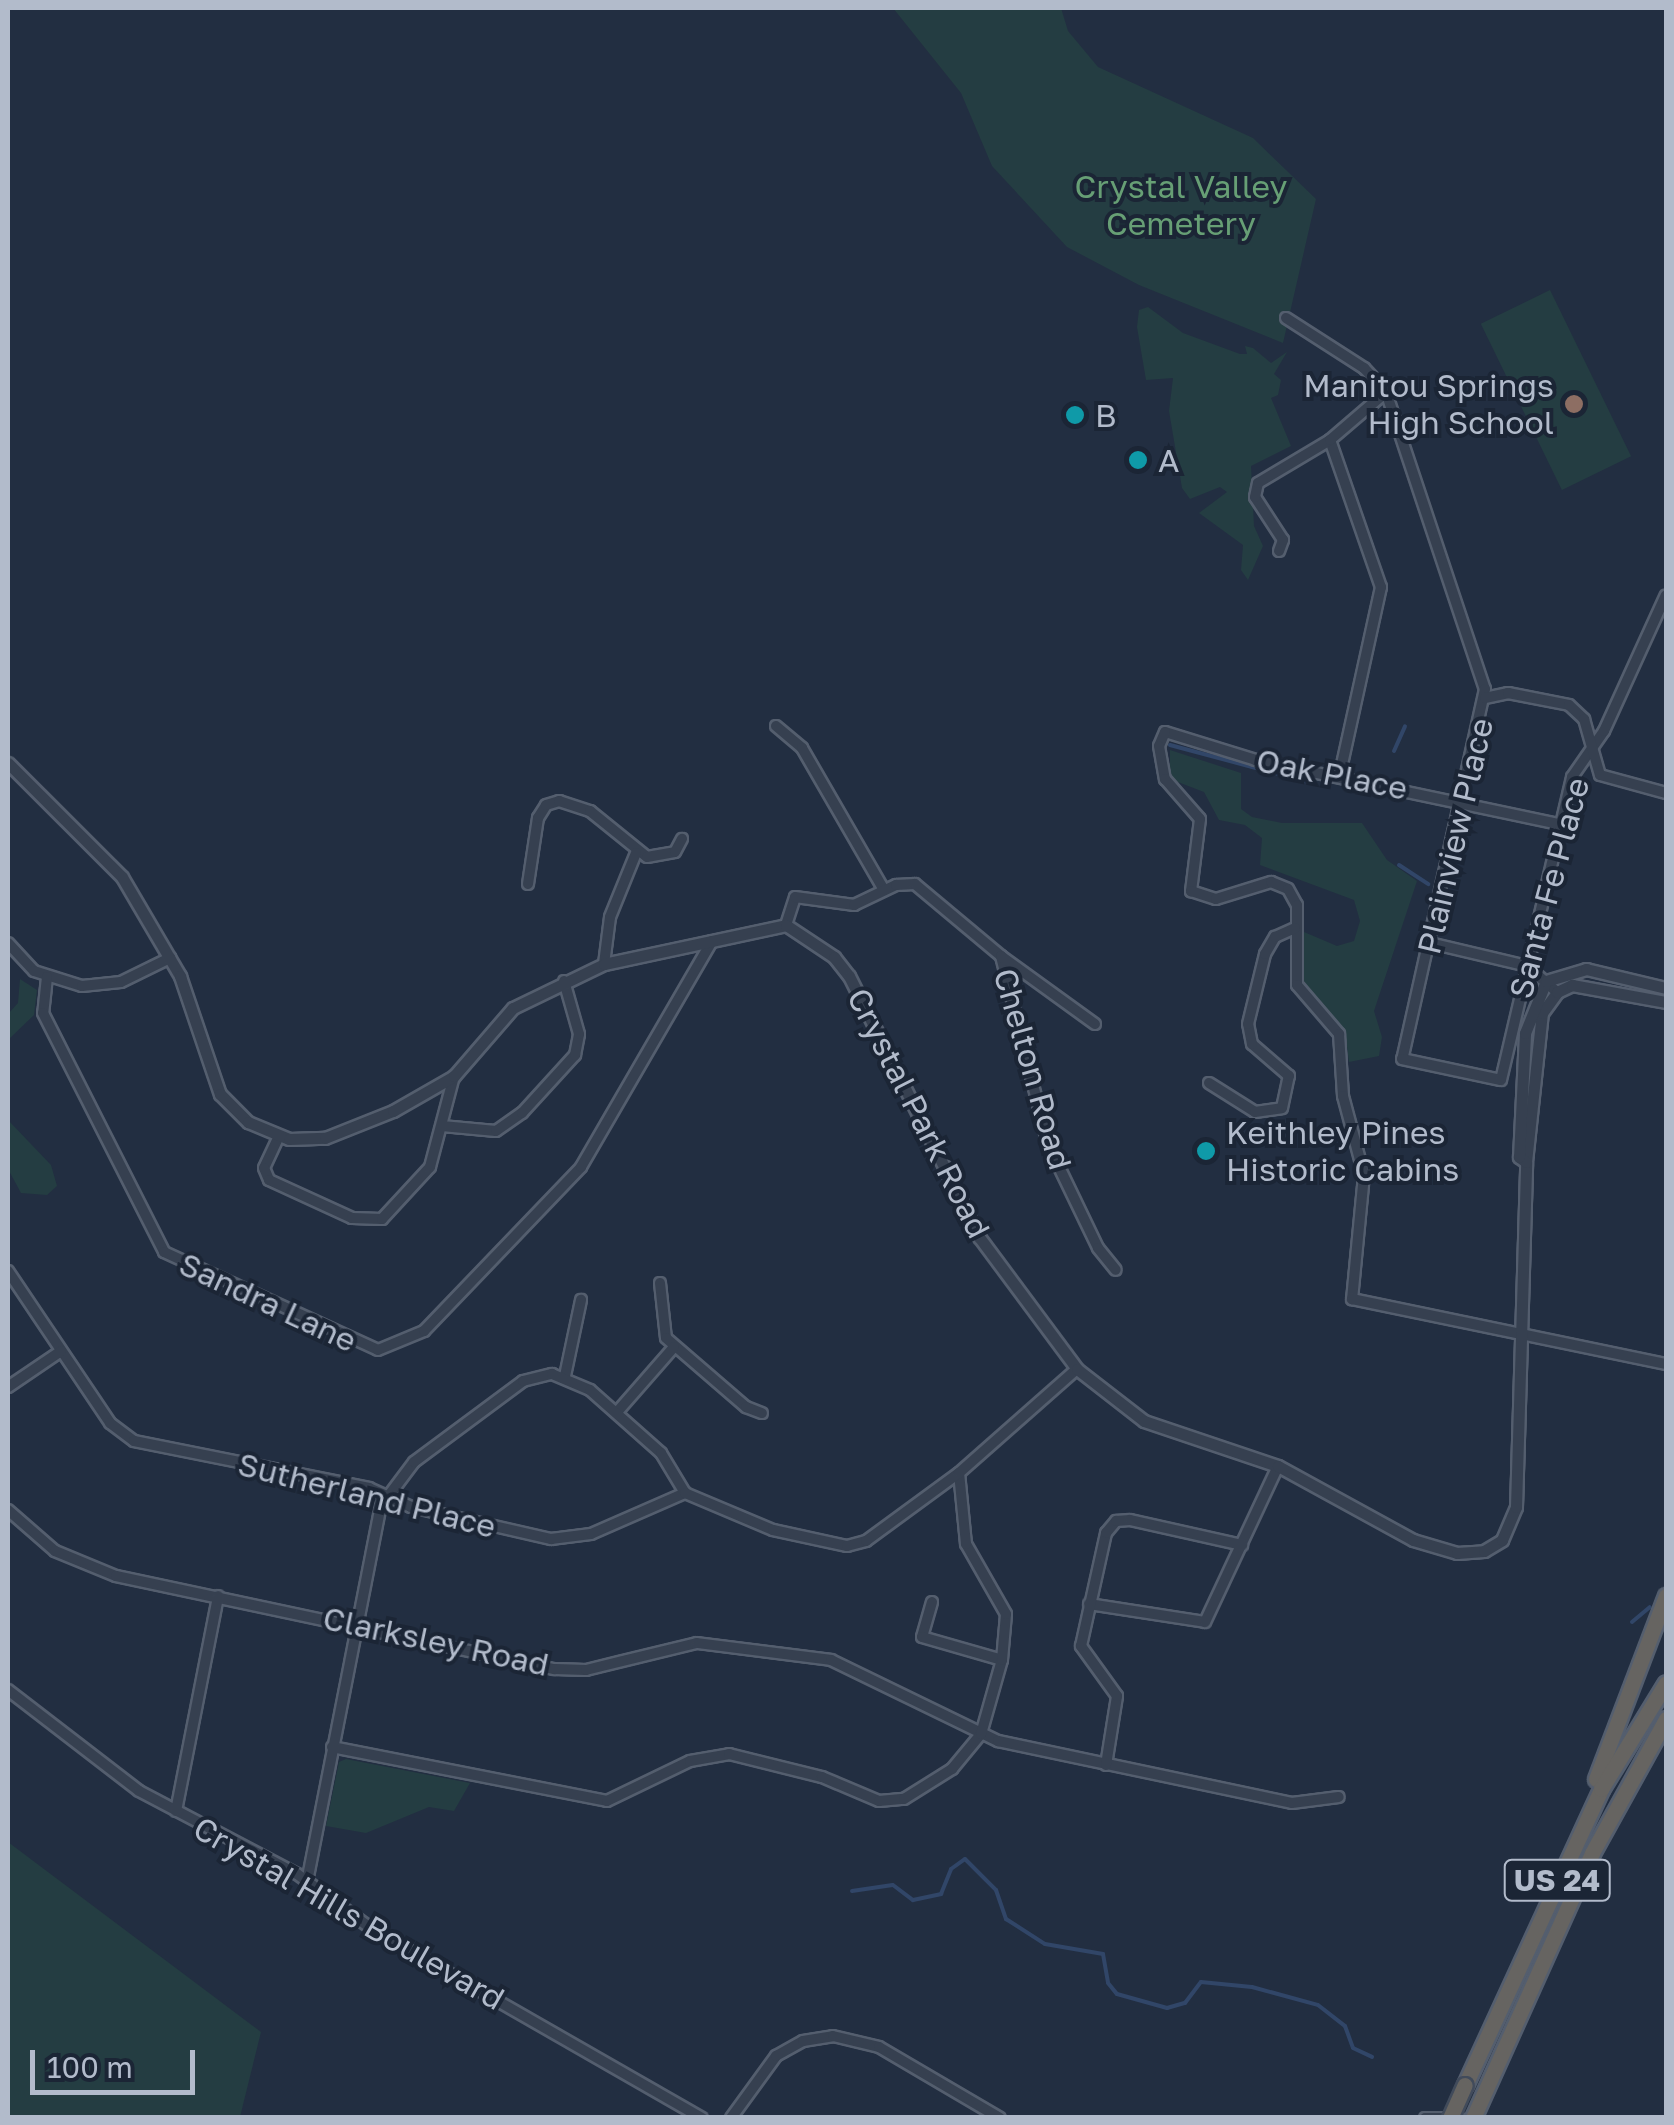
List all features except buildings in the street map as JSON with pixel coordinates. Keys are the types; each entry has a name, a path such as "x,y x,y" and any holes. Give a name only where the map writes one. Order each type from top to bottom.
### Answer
{"highway":[{"path":"1539,1920 1666,1596"},
{"name":"US 24","path":"1450,2118 1601,1789 1666,1683"},
{"name":"US 24","path":"1473,2118 1592,1853 1666,1719"}],"street":[{"name":"Plainview Place","path":"1286,318 1364,368 1386,392 1485,698 1402,1058 1501,1080"},
{"path":"1280,551 1283,540 1255,496 1258,484 1330,440 1386,392"},
{"path":"1330,440 1380,587 1340,774"},
{"name":"Santa Fe Place","path":"1501,1080 1572,777 1590,752 1666,594"},
{"path":"1485,698 1508,694 1569,705 1584,720 1590,752 1600,776 1666,794"},
{"path":"8,763 122,877 170,958 199,1021 220,1094 248,1122 279,1136 315,1139 354,1129 454,1076 514,1008 604,964 786,926 795,897 854,906 884,890 802,748 776,726"},
{"name":"Oak Place","path":"1295,928 1297,905 1282,885 1256,884 1206,899 1191,891 1200,819 1165,779 1158,746 1165,732 1256,760 1340,774 1560,824"},
{"path":"528,884 538,818 546,805 559,801 590,811 636,853 674,852 682,840"},
{"path":"604,964 610,917 636,853"},
{"name":"Chelton Road","path":"884,890 922,887 1000,956 1048,1144 1098,1248 1116,1270"},
{"name":"Crystal Park Road","path":"786,926 834,957 849,976 979,1236 1076,1369 1144,1421 1278,1466 1425,1546 1484,1551 1509,1530 1516,1508 1524,1336 1526,1162 1536,1043 1542,1013 1557,992"},
{"path":"1209,1083 1255,1112 1282,1108 1289,1076 1252,1044 1248,1024 1265,954 1275,938 1295,928 1297,985 1338,1034 1343,1096 1364,1174 1352,1299 1666,1364"},
{"name":"Sandra Lane","path":"47,977 44,1013 164,1252 362,1348 392,1349 424,1331 581,1167 712,940"},
{"path":"8,943 47,977 107,985 170,958"},
{"path":"1430,943 1526,966 1557,992 1590,986 1666,1002"},
{"path":"1000,956 1095,1024"},
{"path":"1546,981 1586,969 1666,988"},
{"name":"Crystal Park Road","path":"1526,1162 1519,1157 1525,1033 1546,981"},
{"path":"442,1126 496,1131 522,1112 575,1055 579,1034 564,982"},
{"path":"279,1136 264,1168 269,1180 374,1222 391,1214 424,1176 454,1076"},
{"name":"Sutherland Place","path":"8,1271 110,1423 134,1441 390,1496 410,1507 561,1540 590,1534 685,1493"},
{"path":"660,1283 663,1333 674,1347 762,1413"},
{"path":"564,1376 581,1300"},
{"path":"618,1411 674,1347"},
{"path":"8,1387 61,1350"},
{"path":"307,1882 377,1519 414,1462 522,1381 564,1376 618,1411 660,1453 685,1493 773,1530 847,1546 866,1541 960,1472 1076,1369"},
{"path":"1089,1604 1204,1622 1278,1466"},
{"path":"332,1747 607,1801 690,1761 729,1754 888,1803 952,1769 981,1734 1002,1660 1006,1614 966,1544 960,1472"},
{"name":"Clarksley Road","path":"8,1510 41,1542 79,1563 555,1669 614,1665 697,1643 831,1660 981,1734 1106,1765 1292,1803 1338,1797"},
{"path":"1106,1765 1118,1702 1081,1646 1106,1533 1116,1522 1242,1545"},
{"path":"176,1812 218,1596"},
{"path":"932,1602 922,1637 1002,1660"},
{"name":"Crystal Hills Boulevard","path":"8,1690 139,1791 307,1882 372,1929 702,2118"},
{"path":"731,2118 776,2056 803,2041 833,2036 879,2047 1000,2118"},
{"path":"1425,2118 1459,2118"}],"green space":[{"name":"Crystal Valley Cemetery","path":"893,8 1061,8 1068,31 1098,67 1253,138 1316,199 1283,343 1139,285 1067,247 992,166 961,93"},
{"path":"1550,290 1631,456 1562,490 1481,324"},
{"path":"1148,307 1183,333 1240,354 1247,354 1245,346 1253,348 1271,363 1287,352 1274,374 1281,380 1278,395 1271,398 1291,446 1251,466 1254,526 1263,546 1248,580 1241,570 1243,545 1199,513 1227,492 1220,487 1190,499 1182,488 1169,411 1173,378 1146,380 1137,327 1139,310"},
{"path":"1170,750 1241,773 1241,809 1252,817 1282,823 1362,823 1387,860 1417,881 1374,1011 1382,1037 1379,1056 1349,1062 1346,1039 1308,994 1302,974 1304,932 1337,946 1354,941 1360,921 1354,900 1260,865 1262,838 1245,825 1219,820 1204,792 1170,779"},
{"path":"20,979 37,990 34,1015 8,1040 8,1014 18,1003"},
{"path":"8,1120 51,1165 57,1186 47,1195 21,1193 8,1169"},
{"path":"346,1759 470,1783 454,1811 429,1807 366,1833 326,1826 339,1762"},
{"path":"8,1842 261,2032 240,2117 8,2117"}],"waterway":[{"path":"1394,751 1405,726"},
{"path":"1170,745 1308,782"},
{"path":"1399,865 1428,884"},
{"path":"1632,1622 1650,1607"},
{"path":"852,1891 893,1885 913,1900 941,1894 951,1869 965,1859 996,1890 1006,1919 1045,1944 1103,1954 1108,1983 1117,1994 1167,2008 1185,2003 1201,1982 1252,1987 1318,2005 1345,2026 1353,2048 1372,2057"}],"place":[{"name":"Manitou Springs High School","path":"1574,404"},
{"name":"B","path":"1075,415"},
{"name":"A","path":"1138,460"},
{"name":"Keithley Pines Historic Cabins","path":"1206,1151"}]}
